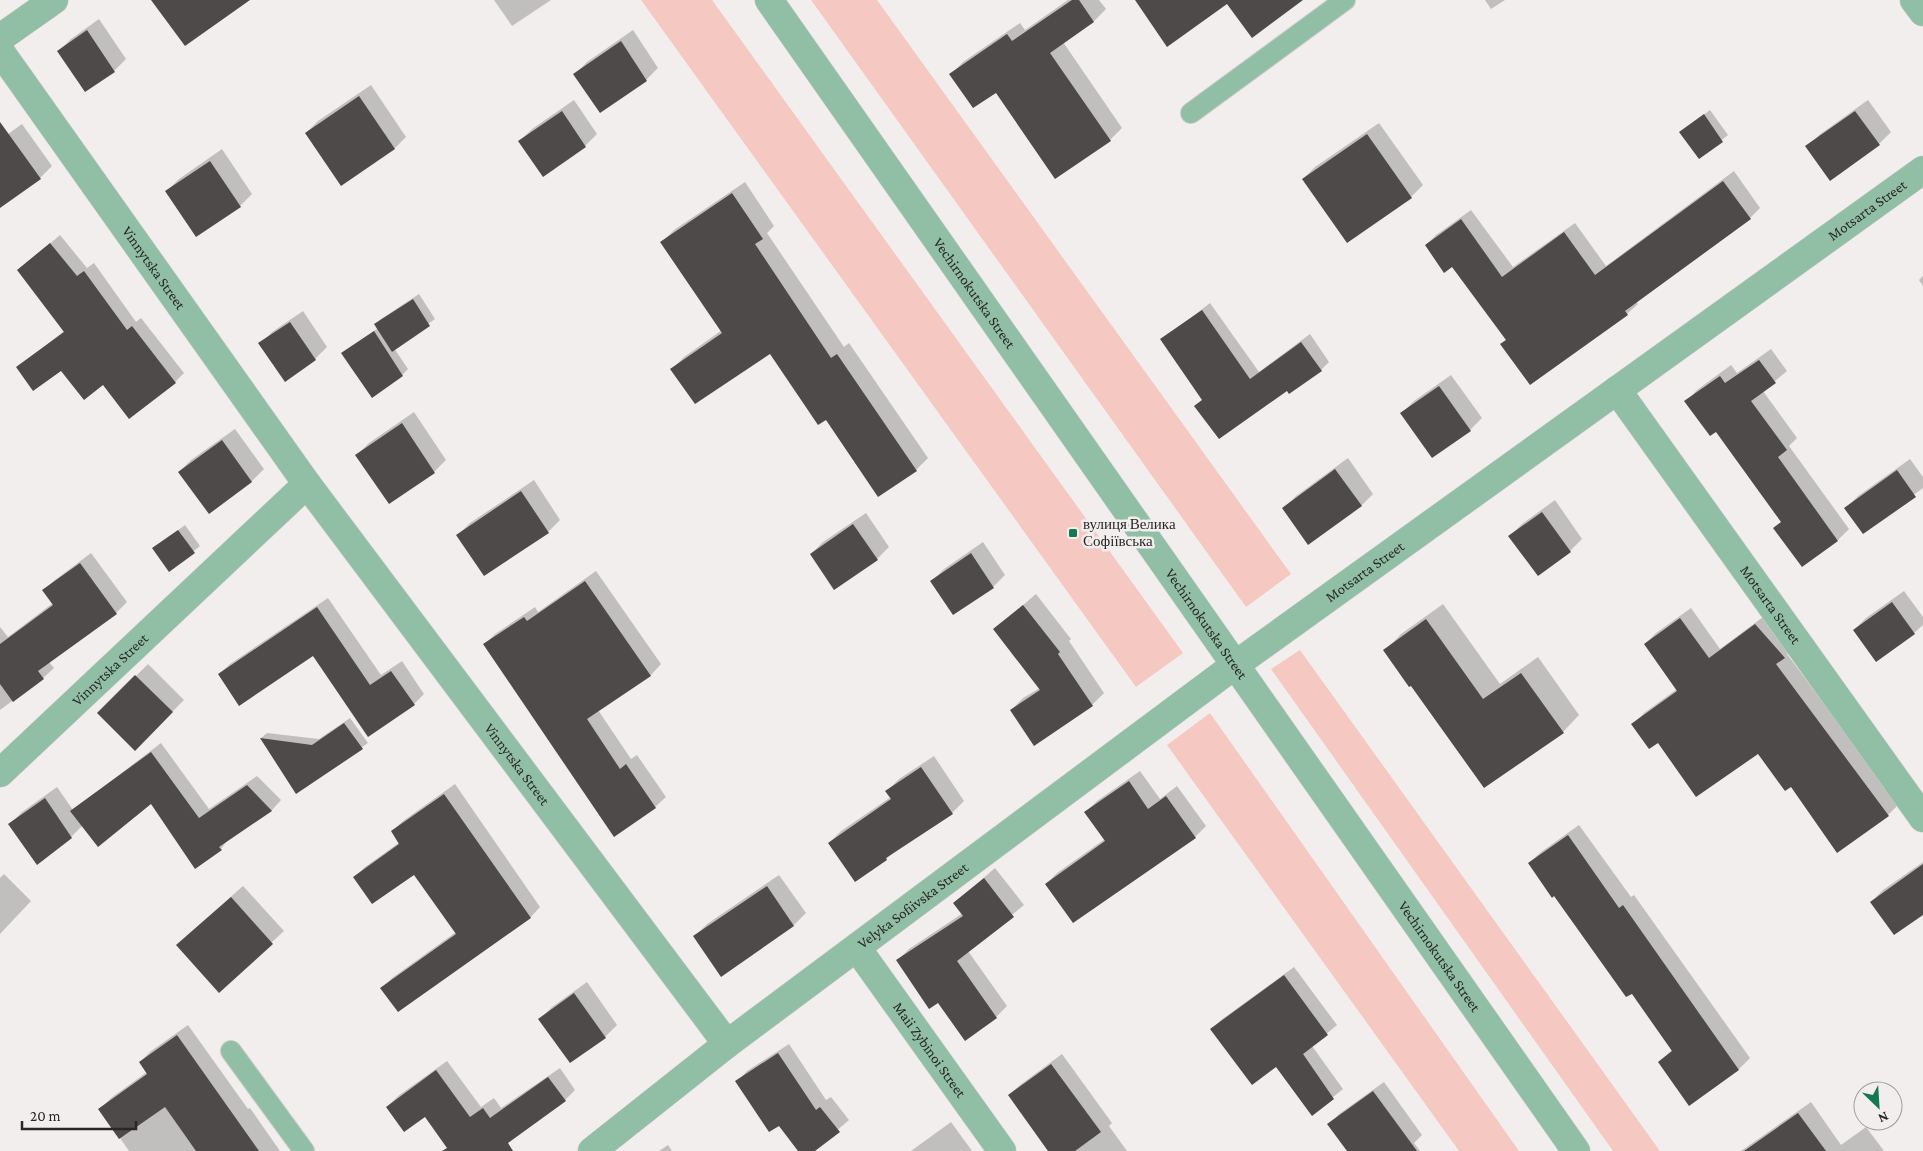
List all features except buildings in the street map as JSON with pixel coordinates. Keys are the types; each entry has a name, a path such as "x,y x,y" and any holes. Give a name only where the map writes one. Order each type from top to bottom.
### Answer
{"street":[{"path":"0,38 54,0"},
{"name":"Vechirnokutska Street","path":"769,0 1576,1151"},
{"path":"1914,0 1923,12"},
{"name":"Vinnytska Street","path":"0,51 307,484 727,1044"},
{"name":"Motsarta Street","path":"1235,665 1923,170"},
{"name":"Motsarta Street","path":"1618,390 1923,818"},
{"name":"Vinnytska Street","path":"0,773 307,484"},
{"name":"Velyka Sofiivska Street","path":"592,1151 727,1044 1235,665"},
{"name":"Maii Zybinoi Street","path":"857,948 1002,1151"}],"lane":[{"path":"1191,113 1345,0"},
{"path":"231,1051 304,1151"}],"shaded area":[{"path":"641,0 712,0 1183,653 1136,687"},
{"path":"811,0 877,0 1291,574 1246,607"},
{"path":"1300,650 1660,1151 1613,1151 1271,669"},
{"path":"1210,713 1519,1151 1459,1151 1167,745"}],"place":[{"name":"вулиця Велика Софіївська","path":"1073,533"}]}
